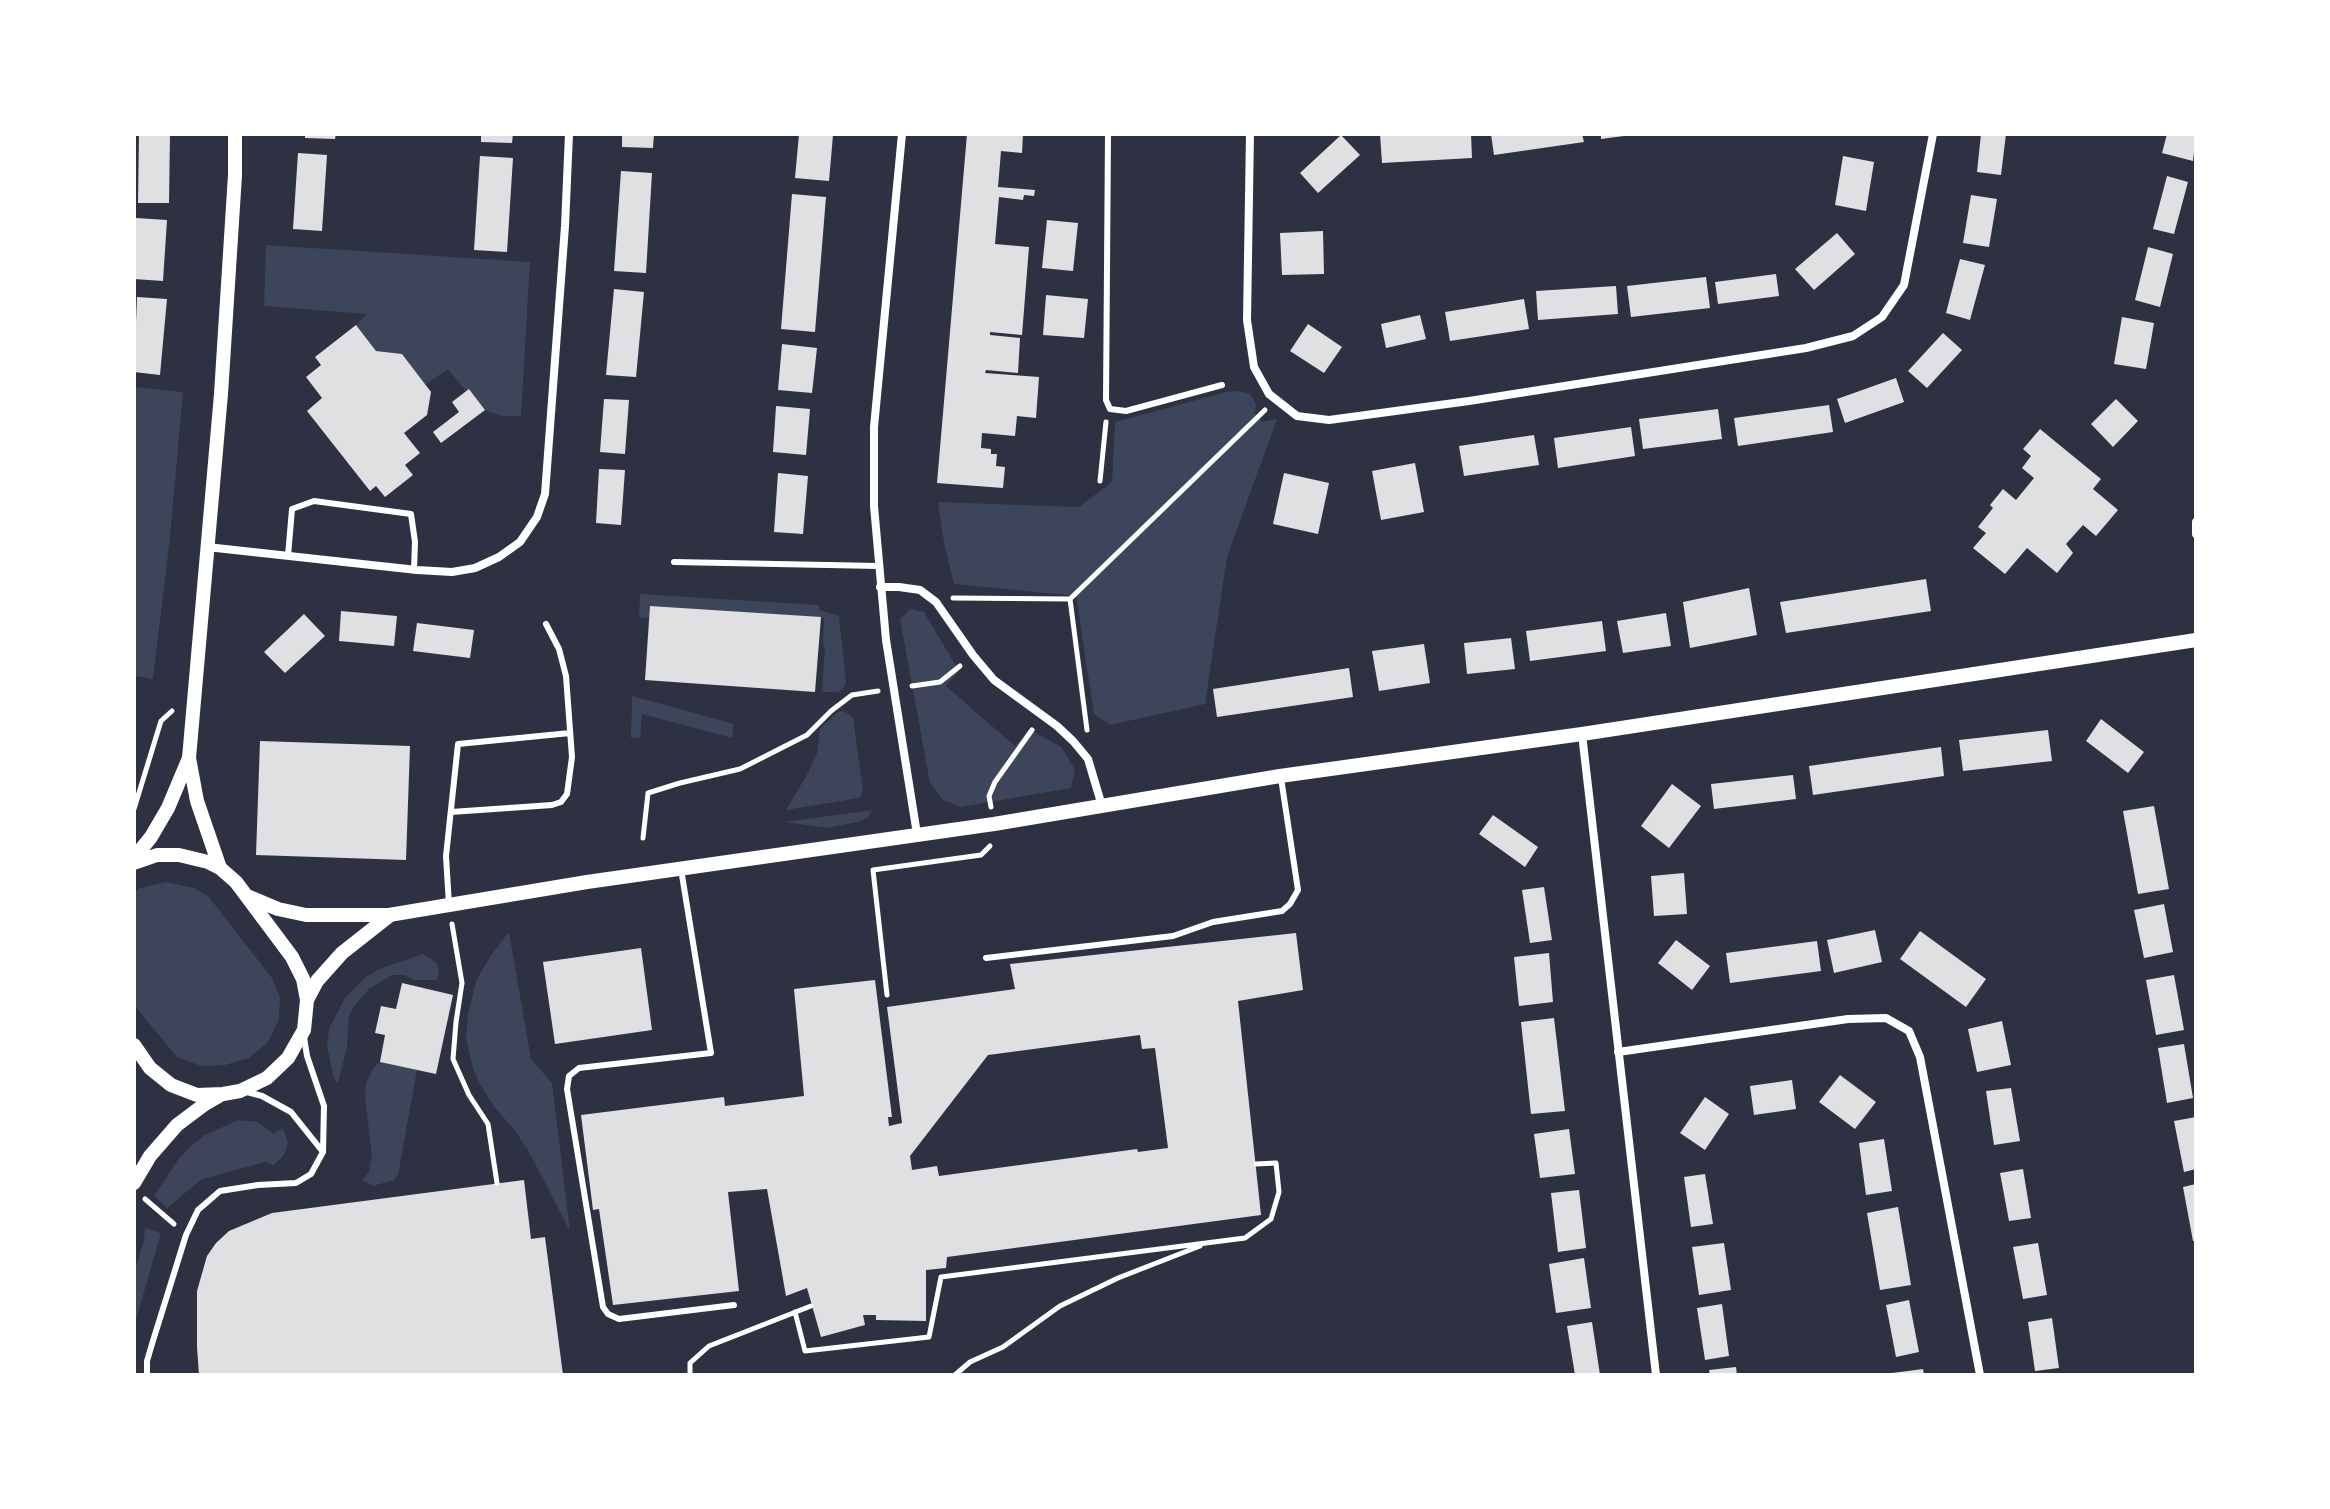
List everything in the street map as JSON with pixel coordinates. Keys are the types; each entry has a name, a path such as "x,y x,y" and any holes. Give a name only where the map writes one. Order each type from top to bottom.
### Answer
{"street":[{"path":"220,868 197,801 189,758 221,394 235,134"},
{"path":"206,547 452,572 475,568 499,557 520,542 537,517 545,494 569,134"},
{"path":"902,134 874,427 874,506 880,587 917,834"},
{"path":"1250,134 1247,320 1254,367 1269,394 1297,416 1329,420 1806,348 1853,336 1882,317 1904,285 1933,134"},
{"path":"2196,522 2196,534"},
{"path":"880,587 920,590 936,602 994,680 1073,741 1088,759 1102,806"},
{"path":"247,896 278,909 306,915 389,915 994,824 1280,776 1582,734 2196,640"},
{"path":"1582,734 1656,1375"},
{"path":"134,860 168,808 189,758"},
{"path":"134,860 157,855 179,855 220,868 236,882 292,957 303,979 307,1000 304,1030 288,1058 267,1078 240,1091 197,1095 171,1085 150,1068 134,1045"},
{"path":"307,1000 317,981 342,953 389,915"},
{"path":"1618,1052 1848,1019 1886,1018 1909,1031 1920,1057 1980,1375"},
{"path":"134,1183 150,1156 177,1125 223,1094"}],"lane":[{"path":"1108,134 1106,400 1110,409 1126,411 1222,385"},
{"path":"288,556 292,509 314,501 411,514 415,542 414,570"},
{"path":"674,562 879,566"},
{"path":"451,812 552,805 561,802 567,794 571,774 566,676 559,649 546,624"},
{"path":"449,905 446,856 458,744 570,733"},
{"path":"986,958 1173,936 1213,922 1282,911 1298,890 1280,776"},
{"path":"681,869 711,1053 579,1068 569,1076 567,1089 603,1307 608,1314 619,1319 734,1305"},
{"path":"147,1375 147,1361 186,1235 198,1210 220,1191 296,1183 311,1174 323,1152 324,1106 307,1056 304,1030"},
{"path":"240,1091 262,1096 291,1112 323,1152"}],"path":[{"path":"936,602 958,596 1070,599 1275,400"},
{"path":"1100,481 1104,428 1110,409"},
{"path":"1070,599 1087,718 1088,759"},
{"path":"643,838 648,793 740,769 807,735 852,695 940,682 973,655"},
{"path":"134,809 161,721 195,691"},
{"path":"887,995 873,870 981,855 996,840 989,796 995,782 1042,716"},
{"path":"449,905 462,983 453,1059 469,1095 488,1124 497,1183"},
{"path":"795,1312 805,1351 929,1337 941,1277 1245,1238 1271,1219 1279,1192 1276,1163 1256,1164"},
{"path":"151,1186 144,1199 186,1235"},
{"path":"955,1375 970,1362 1003,1347 1060,1306 1118,1278 1210,1242"},
{"path":"690,1375 690,1363 709,1346 811,1306"}],"shaded area":[{"path":"266,245 530,262 521,416 501,416 485,410 470,389 466,391 448,369 425,385 402,354 376,351 356,325 367,314 264,306"},
{"path":"134,387 183,392 153,679 134,676"},
{"path":"1239,391 1250,394 1256,404 1255,414 1262,422 1277,419 1227,557 1205,704 1110,725 1094,714 1076,596 954,584 938,502 1079,507 1112,482 1115,422"},
{"path":"640,594 819,605 819,610 839,616 846,682 843,689 822,692 824,618 650,606 649,618 639,617"},
{"path":"910,609 924,612 959,671 946,686 1015,746 1029,729 1061,747 1075,770 1071,788 961,807 943,800 930,783 900,619"},
{"path":"632,696 734,724 732,738 642,714 640,738 631,738"},
{"path":"844,711 853,717 863,791 859,798 786,810 817,753 820,729 838,712"},
{"path":"872,810 868,817 858,822 827,828 786,822"},
{"path":"166,882 194,888 208,896 272,978 280,997 279,1019 268,1042 249,1058 225,1065 201,1066 177,1057 134,1005 134,892"},
{"path":"509,932 531,1059 552,1083 570,1231 528,1150 480,1084 466,1038 476,981"},
{"path":"423,954 437,963 439,974 436,980 413,980 405,975 392,975 369,989 354,1006 349,1016 347,1048 338,1083 334,1079 327,1046 329,1029 345,998 379,969"},
{"path":"380,1062 417,1070 398,1175 394,1180 373,1186 362,1180 369,1172 372,1156 365,1096 366,1083"},
{"path":"238,1120 258,1122 273,1134 283,1128 288,1143 284,1155 274,1165 265,1162 202,1179 167,1208 154,1196 190,1147 205,1135"},
{"path":"145,1228 161,1233 134,1327 134,1274"}],"building":[{"path":"139,134 170,134 169,203 138,203"},
{"path":"305,134 336,134 335,139 305,138"},
{"path":"481,134 513,134 512,143 481,142"},
{"path":"622,134 654,134 653,148 622,147"},
{"path":"799,134 833,135 829,181 795,178"},
{"path":"967,134 1023,134 1022,153 1001,151 998,187 1035,190 1034,196 1024,195 1023,200 999,197 995,244 1029,247 1022,335 990,332 990,335 1020,338 1018,373 986,370 985,373 1039,377 1036,418 1017,416 1015,436 982,433 981,448 991,449 991,454 997,454 996,466 1005,467 1003,488 937,483"},
{"path":"1380,134 1471,134 1472,158 1382,163"},
{"path":"1491,134 1582,134 1584,142 1494,155"},
{"path":"1601,134 1623,134 1624,136 1601,139"},
{"path":"1981,134 2006,134 2001,175 1977,172"},
{"path":"2167,134 2196,134 2193,161 2162,153"},
{"path":"1341,135 1360,155 1318,193 1300,173"},
{"path":"298,153 327,155 322,231 293,229"},
{"path":"480,156 513,158 507,252 474,250"},
{"path":"1843,156 1874,162 1866,211 1835,205"},
{"path":"621,171 652,173 646,273 614,271"},
{"path":"2167,176 2188,182 2174,234 2153,229"},
{"path":"792,194 826,197 815,332 781,329"},
{"path":"1971,195 1997,199 1989,247 1963,243"},
{"path":"136,218 167,220 163,281 134,279"},
{"path":"1047,220 1078,223 1073,271 1042,268"},
{"path":"1323,231 1324,274 1282,275 1280,233"},
{"path":"1837,233 1855,254 1814,290 1795,269"},
{"path":"2148,247 2173,254 2160,307 2135,300"},
{"path":"1960,259 1985,265 1970,320 1946,313"},
{"path":"1776,274 1779,296 1718,304 1715,282"},
{"path":"1706,277 1710,308 1631,317 1627,286"},
{"path":"1616,286 1618,314 1538,320 1536,291"},
{"path":"614,289 644,292 636,377 606,375"},
{"path":"1046,295 1088,299 1084,338 1043,335"},
{"path":"137,297 167,299 160,375 134,372"},
{"path":"1524,299 1529,329 1450,341 1445,312"},
{"path":"1420,315 1426,339 1386,348 1381,324"},
{"path":"2122,317 2154,323 2146,369 2114,364"},
{"path":"1308,324 1342,347 1324,373 1290,351"},
{"path":"356,325 376,351 402,354 431,392 427,415 404,433 420,453 405,465 413,475 385,497 376,486 370,491 307,411 322,398 306,377 321,365 315,357"},
{"path":"1943,333 1962,350 1927,388 1908,371"},
{"path":"782,344 817,348 812,393 778,390"},
{"path":"1896,378 1904,402 1845,423 1837,399"},
{"path":"469,389 485,410 441,443 433,432 459,412 452,402"},
{"path":"604,399 629,400 625,454 600,452"},
{"path":"2116,399 2138,421 2113,447 2091,424"},
{"path":"1829,405 1833,432 1738,446 1734,418"},
{"path":"776,406 810,409 806,455 773,452"},
{"path":"1718,409 1722,439 1643,449 1639,419"},
{"path":"1631,427 1635,456 1558,468 1554,438"},
{"path":"2040,429 2101,479 2093,489 2118,510 2096,536 2083,525 2066,544 2073,553 2057,573 2027,548 2005,574 1973,548 1986,533 1978,527 2003,489 2016,500 2034,478 2022,468 2031,456 2023,449"},
{"path":"1534,435 1539,465 1464,476 1459,446"},
{"path":"1415,463 1424,512 1381,520 1372,471"},
{"path":"599,469 625,470 621,525 596,523"},
{"path":"778,473 808,476 803,534 774,532"},
{"path":"1284,473 1329,483 1318,534 1273,524"},
{"path":"1926,579 1931,611 1786,633 1780,602"},
{"path":"1749,588 1757,635 1690,648 1683,602"},
{"path":"650,606 821,617 815,692 645,680"},
{"path":"341,611 397,616 394,646 339,641"},
{"path":"1666,613 1671,646 1623,653 1617,621"},
{"path":"304,614 325,636 285,673 264,652"},
{"path":"1602,621 1606,651 1530,661 1526,631"},
{"path":"417,623 474,630 470,658 413,651"},
{"path":"1511,638 1515,669 1467,674 1464,643"},
{"path":"1424,644 1430,683 1379,691 1372,651"},
{"path":"1349,668 1353,697 1217,717 1213,689"},
{"path":"2101,719 2144,752 2128,773 2086,741"},
{"path":"2048,730 2052,761 1963,771 1959,740"},
{"path":"260,741 410,746 406,860 256,855"},
{"path":"1941,747 1944,776 1813,795 1809,766"},
{"path":"1793,775 1796,799 1714,809 1711,784"},
{"path":"1672,784 1701,806 1669,848 1641,826"},
{"path":"2154,806 2169,889 2138,894 2123,811"},
{"path":"1493,815 1538,847 1525,867 1479,834"},
{"path":"1684,873 1687,914 1654,916 1651,876"},
{"path":"1544,887 1552,940 1530,943 1522,890"},
{"path":"2164,904 2173,952 2144,958 2134,910"},
{"path":"1875,930 1882,962 1834,973 1827,940"},
{"path":"1920,931 1986,979 1966,1007 1900,959"},
{"path":"1296,933 1303,990 1238,1001 1261,1215 947,1257 946,1268 926,1270 926,1321 876,1320 876,1315 863,1315 865,1325 821,1337 807,1288 786,1296 767,1189 728,1192 739,1291 613,1305 599,1209 593,1210 581,1115 724,1097 725,1106 804,1096 794,989 875,980 892,1117 888,1117 889,1126 902,1123 887,1007 1015,989 1010,964","holes":["1140,1035 1142,1049 1155,1048 1168,1148 1138,1152 1137,1149 939,1176 937,1166 912,1170 910,1156 988,1055"]},
{"path":"1676,940 1710,966 1692,990 1658,963"},
{"path":"1817,941 1821,971 1730,983 1726,953"},
{"path":"641,948 652,1030 555,1044 543,962"},
{"path":"1549,953 1553,1002 1519,1006 1514,957"},
{"path":"2174,975 2184,1030 2156,1035 2146,980"},
{"path":"402,983 453,995 436,1074 380,1062 385,1035 375,1033 381,1006 396,1009"},
{"path":"1554,1018 1565,1111 1531,1114 1521,1022"},
{"path":"2002,1021 2011,1065 1977,1072 1968,1029"},
{"path":"2184,1044 2193,1098 2167,1103 2158,1048"},
{"path":"1840,1075 1876,1102 1855,1129 1819,1102"},
{"path":"1792,1080 1796,1109 1754,1115 1750,1086"},
{"path":"2011,1088 2020,1141 1994,1145 1986,1091"},
{"path":"1705,1097 1729,1114 1705,1150 1680,1133"},
{"path":"2196,1117 2196,1169 2184,1172 2174,1121"},
{"path":"1569,1129 1575,1174 1540,1178 1534,1134"},
{"path":"1884,1139 1892,1191 1866,1195 1859,1143"},
{"path":"2023,1169 2031,1218 2009,1221 2000,1173"},
{"path":"1705,1174 1713,1224 1691,1227 1684,1177"},
{"path":"524,1180 531,1239 545,1237 563,1375 199,1375 197,1291 207,1256 229,1231 272,1213"},
{"path":"2196,1184 2196,1241 2193,1241 2183,1187"},
{"path":"1579,1190 1586,1248 1558,1252 1551,1193"},
{"path":"1898,1207 1911,1285 1880,1290 1867,1213"},
{"path":"1724,1243 1731,1290 1699,1295 1692,1247"},
{"path":"2038,1243 2047,1295 2023,1299 2013,1247"},
{"path":"1584,1258 1591,1308 1556,1313 1549,1264"},
{"path":"1909,1300 1919,1352 1896,1357 1886,1305"},
{"path":"1722,1304 1729,1356 1705,1360 1697,1308"},
{"path":"2052,1318 2059,1368 2035,1371 2028,1322"},
{"path":"1592,1322 1600,1375 1575,1375 1567,1326"},
{"path":"1736,1367 1737,1375 1710,1375 1709,1370"},
{"path":"1923,1369 1924,1375 1892,1375 1892,1373"}]}
